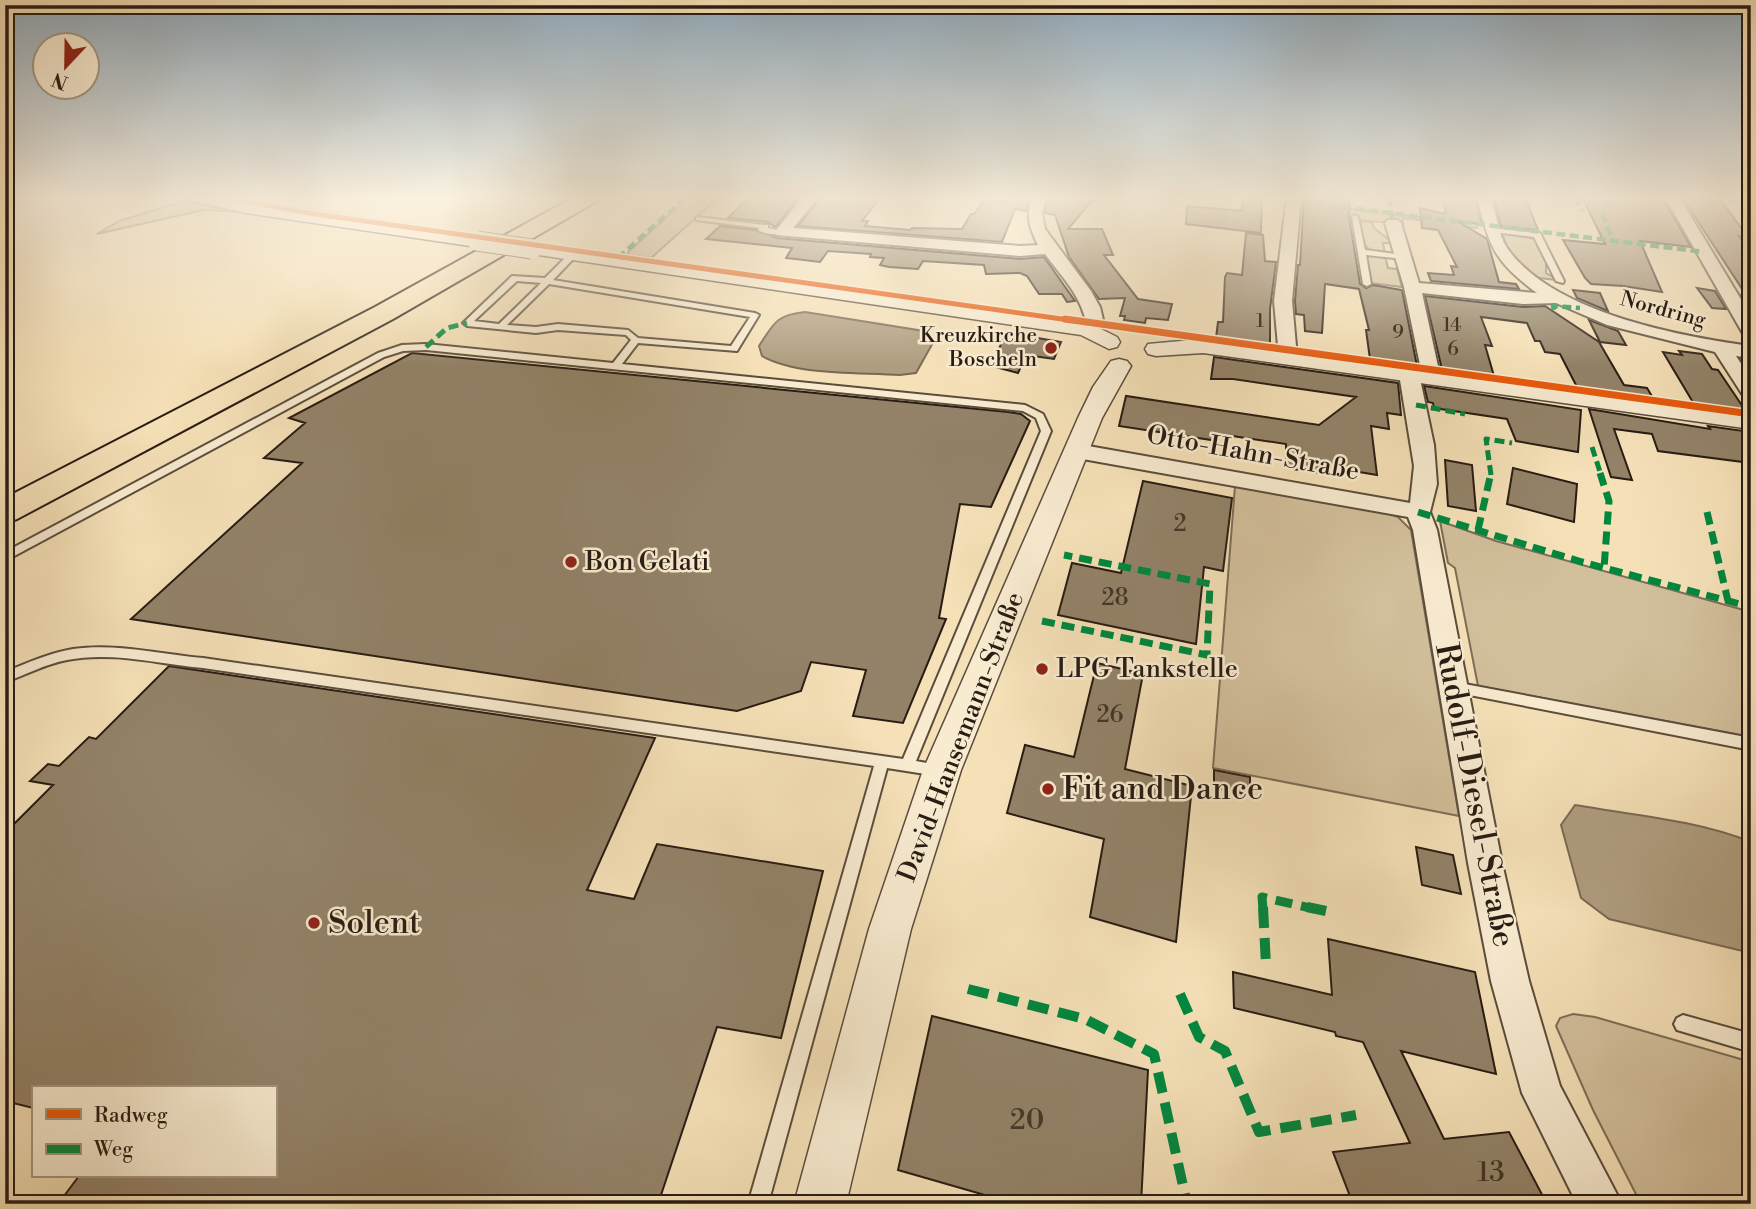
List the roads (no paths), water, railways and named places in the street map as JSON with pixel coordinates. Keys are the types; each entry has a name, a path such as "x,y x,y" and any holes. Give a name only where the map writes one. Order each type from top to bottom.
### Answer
{"main road":[{"path":"5,512 384,313 490,253"}],"street":[{"path":"558,253 1087,329 1114,354 1138,368 1153,365 1160,358 1156,349 1203,346 1418,370 1751,422"},
{"path":"1053,253 1079,285 1094,311 1095,324 1087,329"},
{"path":"1287,346 1283,301 1288,253"},
{"path":"1403,253 1412,287 1418,370"},
{"name":"Nordring","path":"1503,253 1510,263 1534,282 1560,289 1641,330 1722,349 1751,352"},
{"path":"1705,253 1751,332"},
{"path":"1412,287 1523,299 1560,289"},
{"name":"Nordring","path":"1722,349 1751,393"},
{"name":"David-Hansemann-Straße","path":"820,1204 890,929 925,768 1077,451 1105,387 1114,354"},
{"name":"Rudolf-Diesel-Straße","path":"1418,370 1425,502 1418,512 1425,530 1485,863 1514,993 1542,1093 1600,1204"},
{"name":"Otto-Hahn-Straße","path":"1077,451 1418,512"}],"lane":[{"path":"1361,253 1367,284"},
{"path":"1373,253 1404,257"},
{"path":"1545,253 1560,289"},
{"path":"500,327 573,256"},
{"path":"515,278 755,315 734,349 636,340 628,333 558,327 536,330 500,327 467,323 515,278"},
{"path":"616,366 636,340"},
{"path":"5,557 381,355 402,348 426,346 1025,408 1040,416 1046,431 925,768 203,663 81,653 56,657 5,677"},
{"path":"1454,687 1751,744"},
{"path":"758,1204 882,761"},
{"path":"1684,1024 1751,1043"}],"place":[{"name":"Kreuzkirche Boscheln","path":"1051,348"},
{"name":"Bon Gelati","path":"571,562"},
{"name":"LPG Tankstelle","path":"1042,669"},
{"name":"Fit and Dance","path":"1048,789"},
{"name":"Solent","path":"314,923"}]}
